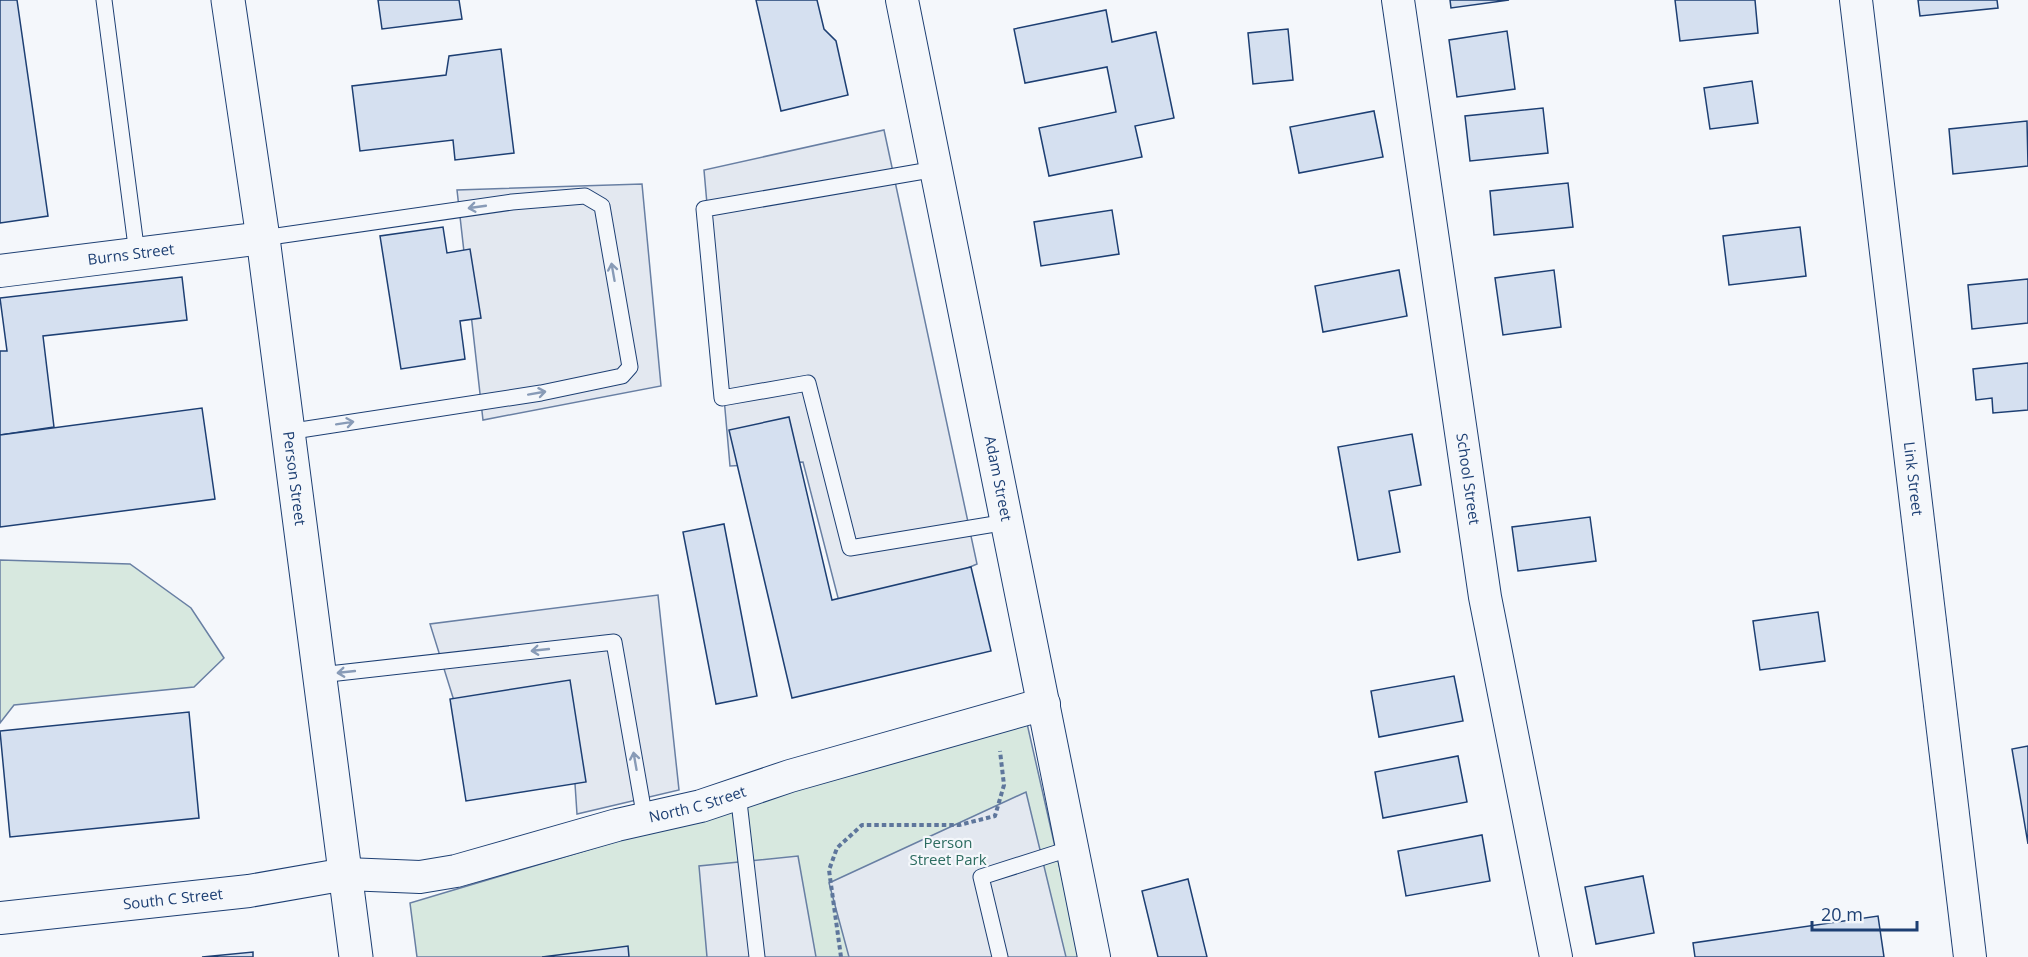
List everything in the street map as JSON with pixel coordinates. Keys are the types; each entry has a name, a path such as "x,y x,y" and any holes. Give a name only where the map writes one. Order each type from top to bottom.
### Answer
{"main road":[{"name":"Person Street","path":"228,0 263,238 356,957"}],"street":[{"name":"Adam Street","path":"902,0 1094,957"},
{"name":"School Street","path":"1398,0 1485,597 1556,957"},
{"name":"Link Street","path":"1856,0 1970,957"},
{"name":"Burns Street","path":"0,271 263,238"},
{"name":"North C Street","path":"346,874 420,877 456,871 700,806 790,776 1044,704"},
{"name":"South C Street","path":"0,918 249,891 346,874"}],"lane":[{"path":"104,0 137,254"},
{"path":"936,169 704,209 722,398 808,383 850,548 1007,522"},
{"path":"263,238 512,202 585,196 602,206 630,367 622,376 541,393 287,432"},
{"path":"320,675 614,642 645,819"},
{"path":"738,794 757,957"},
{"path":"1000,957 981,877 1072,848"}],"path":[{"path":"841,957 829,870 837,848 862,825 959,825 995,816 1004,785 996,718"}],"green space":[{"path":"0,560 130,564 191,608 224,658 194,687 14,705 0,723"},
{"name":"Person Street Park","path":"1026,719 1080,957 417,957 410,903"}],"shaded area":[{"path":"884,130 977,564 844,621 803,462 730,466 704,170"},
{"path":"642,184 661,386 483,420 457,190"},
{"path":"658,595 679,790 577,814 569,693 455,704 430,624"},
{"path":"1026,792 1066,957 849,957 829,883"},
{"path":"798,856 816,957 707,957 699,866"}],"building":[{"path":"0,0 17,0 48,216 0,223"},
{"path":"378,0 459,0 462,19 382,29"},
{"path":"756,0 817,0 824,29 836,41 848,95 781,111"},
{"path":"1450,0 1509,0 1451,8"},
{"path":"1675,0 1755,0 1758,33 1680,41"},
{"path":"1918,0 1997,0 1998,8 1920,16"},
{"path":"1106,10 1112,42 1156,32 1174,118 1135,126 1142,157 1049,176 1039,128 1116,112 1107,67 1025,83 1014,29"},
{"path":"1288,29 1293,80 1253,84 1248,33"},
{"path":"1507,31 1515,89 1457,97 1449,40"},
{"path":"501,49 514,153 455,160 453,140 360,151 352,86 446,75 449,56"},
{"path":"1752,81 1758,123 1710,129 1704,88"},
{"path":"1543,108 1548,153 1470,161 1465,116"},
{"path":"1374,111 1383,157 1299,173 1290,127"},
{"path":"2027,121 2028,166 1953,174 1949,129"},
{"path":"1568,183 1573,227 1494,235 1490,191"},
{"path":"1112,210 1119,254 1041,266 1034,222"},
{"path":"443,227 447,253 470,249 481,318 460,321 465,359 401,369 380,236"},
{"path":"1800,227 1806,276 1729,285 1723,236"},
{"path":"1399,270 1407,316 1323,332 1315,286"},
{"path":"1554,270 1561,327 1503,335 1495,278"},
{"path":"182,277 187,320 43,336 54,427 0,435 0,351 7,351 0,298"},
{"path":"2028,279 2028,323 1972,329 1968,285"},
{"path":"2028,363 2028,410 1993,413 1992,398 1976,400 1973,369"},
{"path":"202,408 215,499 0,527 0,435"},
{"path":"789,417 832,600 971,567 991,651 792,698 729,430"},
{"path":"1412,434 1421,485 1389,491 1400,552 1358,560 1338,447"},
{"path":"1590,517 1596,561 1518,571 1512,527"},
{"path":"724,524 757,696 716,704 683,532"},
{"path":"1818,612 1825,661 1760,670 1753,621"},
{"path":"1454,676 1463,721 1379,737 1371,691"},
{"path":"570,680 586,782 466,801 450,699"},
{"path":"189,712 199,818 10,837 0,731"},
{"path":"2028,746 2028,844 2012,749"},
{"path":"1458,756 1467,802 1383,818 1375,772"},
{"path":"1482,835 1490,881 1406,896 1398,851"},
{"path":"1643,876 1654,933 1596,944 1585,887"},
{"path":"1188,879 1207,957 1158,957 1142,891"},
{"path":"1878,916 1884,957 1695,957 1693,943"},
{"path":"628,946 629,957 542,957"},
{"path":"253,952 253,957 202,957"}]}
